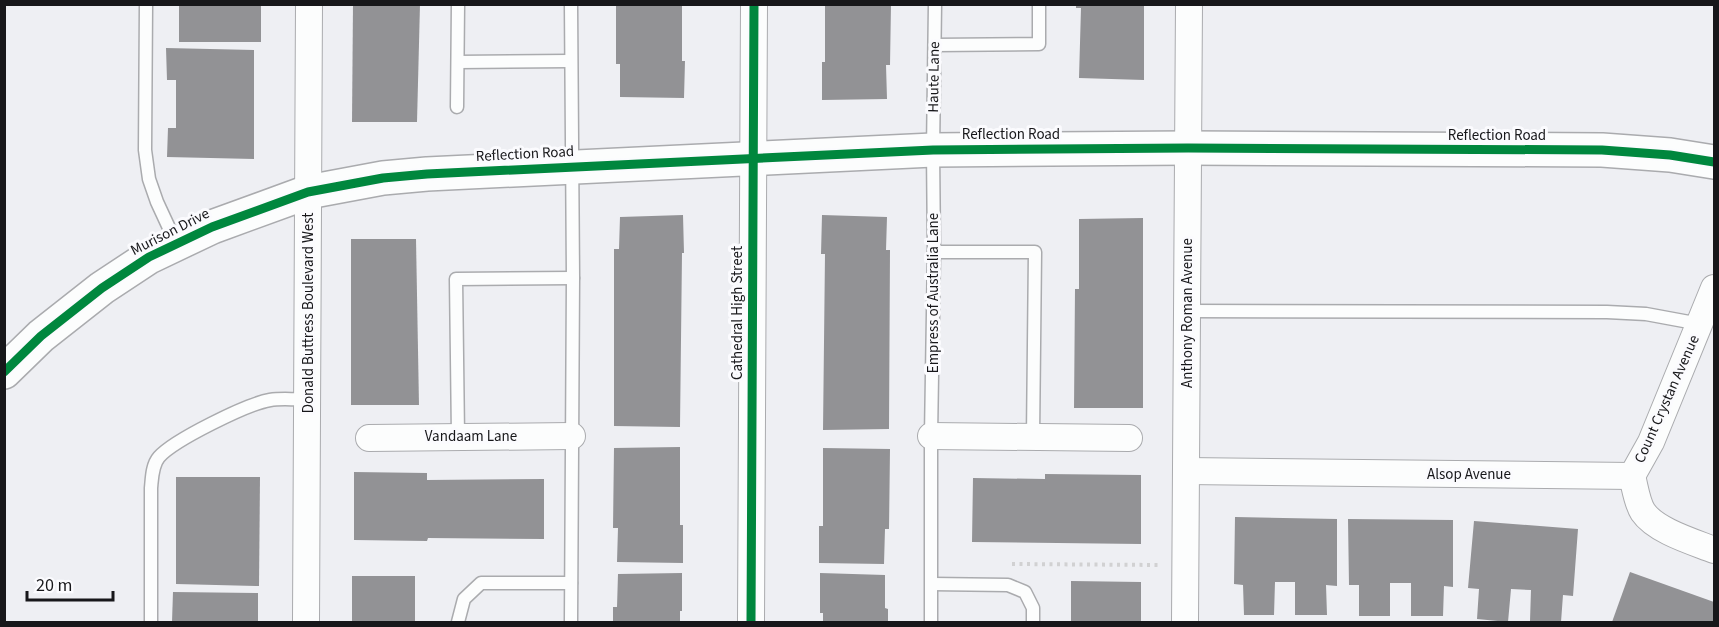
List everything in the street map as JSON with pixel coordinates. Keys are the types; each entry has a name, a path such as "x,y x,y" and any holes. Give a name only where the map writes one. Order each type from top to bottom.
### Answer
{"street":[{"name":"Donald Buttress Boulevard West","path":"306,622 309,4"},
{"name":"Cathedral High Street","path":"751,622 754,4"},
{"name":"Anthony Roman Avenue","path":"1185,622 1189,4"},
{"name":"Reflection Road","path":"308,192 405,176 933,150 1188,148 1602,150 1670,155 1714,162"},
{"name":"Murison Drive","path":"4,372 41,336 102,288 149,257 212,227 308,192"},
{"name":"Count Crystan Avenue","path":"1632,476 1651,442 1714,288"},
{"name":"Vandaam Lane","path":"369,438 572,436"},
{"path":"931,436 1129,438"},
{"name":"Alsop Avenue","path":"1186,471 1632,476"},
{"path":"1632,476 1641,511 1651,521 1664,529 1714,550"}],"lane":[{"path":"146,4 146,160 149,179 157,202 177,244"},
{"path":"457,107 458,4"},
{"path":"570,4 573,278 571,622"},
{"name":"Haute Lane","path":"933,150 935,4"},
{"path":"935,45 1039,44 1039,4"},
{"path":"458,62 570,61"},
{"name":"Empress of Australia Lane","path":"931,622 933,150"},
{"path":"934,252 1035,252 1034,437"},
{"path":"458,436 456,279 573,278"},
{"path":"1187,311 1607,312 1646,314 1700,324"},
{"path":"151,622 151,488 153,470 158,458 170,448 215,422 249,406 271,399 307,399"},
{"path":"458,622 464,599 481,583 572,583"},
{"path":"932,584 1008,585 1025,592 1033,608 1033,622"}],"path":[{"path":"1010,564 1158,565"}],"building":[{"path":"179,4 261,4 261,42 179,42"},
{"path":"353,4 420,4 417,122 352,122"},
{"path":"616,4 682,4 684,98 620,97 620,64 616,64"},
{"path":"825,4 891,4 890,65 886,65 887,99 822,100 822,62 825,62"},
{"path":"1076,4 1144,4 1144,80 1079,78 1081,8 1076,8"},
{"path":"166,48 254,50 254,159 167,157 168,128 176,128 176,80 167,80"},
{"path":"683,215 680,427 614,426 614,249 619,249 620,217"},
{"path":"822,215 887,217 886,250 890,250 889,429 823,430 825,254 821,254"},
{"path":"1143,218 1143,408 1074,408 1075,289 1079,289 1079,219"},
{"path":"351,239 416,239 419,405 351,405"},
{"path":"680,447 680,525 683,525 683,563 617,562 618,528 613,528 614,448"},
{"path":"823,448 890,449 889,529 885,529 884,564 819,563 819,526 823,526"},
{"path":"354,472 427,473 427,480 544,479 544,539 354,540"},
{"path":"1045,474 1141,475 1141,544 972,542 973,478 1045,479"},
{"path":"176,477 260,477 259,586 176,584"},
{"path":"1235,517 1337,519 1337,586 1326,585 1327,615 1295,615 1295,582 1275,582 1274,615 1244,615 1243,585 1234,584"},
{"path":"1348,519 1453,520 1453,587 1444,586 1443,616 1411,616 1411,583 1390,583 1390,616 1359,616 1359,585 1349,585"},
{"path":"1474,521 1578,529 1573,596 1563,595 1561,622 1530,621 1531,590 1511,589 1508,622 1477,619 1479,589 1468,588"},
{"path":"1630,572 1714,602 1714,622 1612,622"},
{"path":"682,573 680,622 613,622 613,607 617,607 618,574"},
{"path":"820,573 885,575 885,608 888,609 888,622 823,622 823,613 820,613"},
{"path":"352,576 415,576 415,622 352,622"},
{"path":"1071,581 1141,582 1141,622 1071,622"},
{"path":"173,592 258,593 258,622 172,622"}],"cycle path":[{"path":"751,622 754,4"},
{"path":"4,372 41,336 102,288 149,257 212,227 308,192 383,178 933,150 1188,148 1602,150 1670,155 1714,162"}]}
